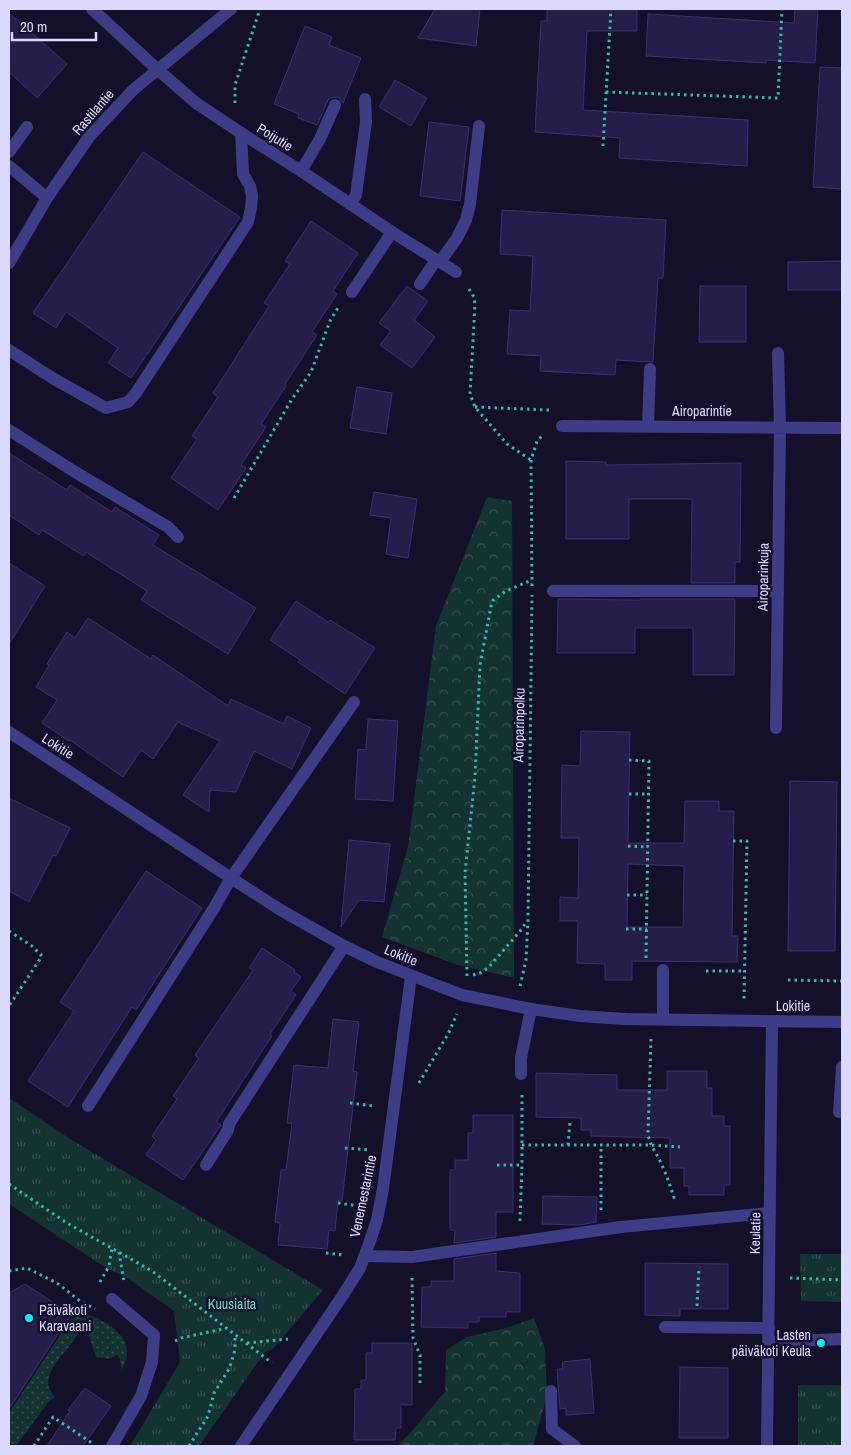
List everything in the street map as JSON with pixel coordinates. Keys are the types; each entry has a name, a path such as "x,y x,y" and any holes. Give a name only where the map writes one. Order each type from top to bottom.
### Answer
{"street":[{"name":"Poijutie","path":"92,9 196,103 456,272"},
{"name":"Rastilantie","path":"9,263 47,198 89,137 133,90 231,9"},
{"path":"350,204 356,195 366,122 365,99"},
{"path":"302,171 320,139 335,105"},
{"path":"420,284 457,238 466,220 470,204 479,126"},
{"path":"9,152 27,127"},
{"path":"9,350 106,408 128,402 136,393 248,222 252,196 250,186 242,174 241,133"},
{"path":"9,166 47,198"},
{"path":"352,292 392,232"},
{"name":"Airoparinkuja","path":"776,728 780,427 778,353"},
{"path":"648,426 650,369"},
{"name":"Airoparintie","path":"562,426 842,428"},
{"path":"9,430 168,527 178,538"},
{"path":"553,591 778,591"},
{"path":"88,1106 214,908 231,878 354,702"},
{"name":"Lokitie","path":"9,732 231,878 344,946 377,962 462,995 531,1009 580,1016 625,1019 842,1022"},
{"path":"206,1165 228,1130 229,1124 344,946"},
{"path":"663,970 663,1019"},
{"name":"Venemestarintie","path":"242,1446 356,1275 377,1220 383,1189 411,976"},
{"path":"521,1074 521,1058 531,1009"},
{"name":"Keulatie","path":"767,1446 772,1021"},
{"path":"839,1112 842,1067"},
{"path":"364,1256 412,1257 600,1230 770,1213"},
{"path":"112,1299 154,1335 152,1362 141,1396 112,1446"},
{"path":"665,1327 842,1339"},
{"path":"551,1391 552,1429 575,1446"}],"path":[{"path":"241,133 235,110 235,85 260,9"},
{"path":"604,146 611,9"},
{"path":"606,92 778,98 782,9"},
{"path":"456,272 464,284 471,290 475,304 470,394 475,408 507,444 531,460"},
{"path":"234,498 292,399 312,372 330,321 339,305 352,292"},
{"path":"475,408 552,410 562,426"},
{"name":"Airoparinpolku","path":"520,990 526,960 528,920 532,580 531,460 537,441 548,431 562,426"},
{"path":"528,920 488,968 480,973 467,976 464,873 475,777 480,665 492,601 506,591 532,580"},
{"path":"630,760 649,761 646,962"},
{"path":"629,794 649,794"},
{"path":"733,841 747,841 744,1004"},
{"path":"628,846 648,846"},
{"path":"627,894 647,894"},
{"path":"626,929 647,930"},
{"path":"9,931 32,946 42,956 9,1006"},
{"path":"706,971 745,971"},
{"path":"788,980 842,981"},
{"path":"417,1087 448,1034 458,1011"},
{"path":"651,1037 648,1134 650,1145 668,1176 680,1221"},
{"path":"519,1242 522,1165 521,1074"},
{"path":"350,1103 373,1106"},
{"path":"568,1145 570,1122"},
{"path":"522,1145 650,1145 680,1147"},
{"path":"600,1230 601,1145"},
{"path":"345,1148 377,1151"},
{"path":"497,1165 522,1165"},
{"path":"9,1184 67,1223 152,1271 289,1376"},
{"path":"338,1203 361,1206"},
{"path":"112,1299 124,1284 119,1252"},
{"path":"326,1253 351,1256"},
{"path":"412,1257 413,1338 420,1355 420,1384"},
{"path":"696,1328 699,1267"},
{"path":"9,1271 27,1268 57,1283 80,1301"},
{"path":"786,1278 842,1280"},
{"path":"154,1350 181,1338 226,1328"},
{"path":"188,1446 208,1416 214,1393 229,1370 235,1350 235,1334"},
{"path":"246,1343 315,1337"},
{"path":"34,1446 53,1417 97,1446"}],"green space":[{"path":"487,497 512,501 514,978 458,965 382,937 408,847 436,626"},
{"name":"Kuusiaita","path":"9,1098 70,1139 323,1290 273,1349 265,1352 199,1446 130,1446 180,1362 174,1311 129,1279 103,1266 9,1204"},
{"path":"800,1254 842,1254 842,1302 801,1301"},
{"path":"76,1311 108,1324 121,1336 127,1353 122,1370 120,1359 117,1355 110,1359 96,1357 87,1330 82,1327 56,1362 49,1376 50,1390 55,1397 49,1401 16,1446 9,1443 9,1413"},
{"path":"534,1318 545,1349 547,1395 533,1446 397,1446 445,1392 446,1350 467,1337 506,1328"},
{"path":"798,1385 842,1385 842,1446 798,1446"}],"building":[{"path":"435,9 480,9 476,46 418,38"},
{"path":"547,9 637,9 637,31 587,31 583,110 748,120 747,166 619,158 620,138 535,132 541,21 547,21"},
{"path":"795,9 818,9 815,63 766,60 766,63 646,56 648,14 794,23"},
{"path":"9,13 67,64 37,98 9,72"},
{"path":"305,26 332,37 329,45 361,58 343,103 338,97 329,98 317,125 298,118 299,114 274,104"},
{"path":"820,67 842,68 842,189 813,187"},
{"path":"395,80 427,98 411,126 379,107"},
{"path":"429,122 469,127 460,201 420,196"},
{"path":"143,152 240,217 131,378 108,363 118,348 66,312 56,328 33,313"},
{"path":"502,210 666,220 663,278 658,278 653,362 616,360 615,375 540,371 541,356 507,354 510,310 530,311 533,256 500,254"},
{"path":"311,221 358,253 333,291 337,294 312,332 317,335 261,424 266,427 241,465 246,468 218,510 171,478 197,439 192,436 218,397 213,393 269,306 264,303 290,264 285,261"},
{"path":"842,261 842,290 788,290 788,262"},
{"path":"407,286 428,301 414,320 435,337 412,368 380,345 391,331 379,323"},
{"path":"700,286 746,286 746,342 699,342"},
{"path":"357,387 392,393 386,434 350,428"},
{"path":"9,453 67,490 70,485 112,512 115,507 159,535 153,545 256,608 228,654 141,600 147,591 86,552 84,556 42,530 39,535 9,515"},
{"path":"566,461 606,462 606,465 741,463 740,562 735,562 735,583 691,583 692,499 629,499 629,539 566,539"},
{"path":"374,492 417,499 408,558 386,554 391,518 370,515"},
{"path":"9,563 45,586 9,644"},
{"path":"558,599 735,599 734,675 693,675 693,628 635,628 635,653 557,653"},
{"path":"296,601 328,622 330,620 375,648 345,694 270,640"},
{"path":"88,618 151,659 153,655 228,706 231,699 284,724 287,716 311,728 292,769 254,751 236,792 210,790 209,812 183,795 220,741 178,722 153,759 141,750 123,777 42,723 57,700 36,687 49,665 47,664 67,632 75,638"},
{"path":"368,719 398,721 393,801 355,799 358,749 366,750"},
{"path":"581,731 630,732 628,843 684,843 685,801 719,801 719,811 734,811 732,936 738,936 737,962 632,961 632,980 605,980 605,964 577,963 578,921 560,921 560,897 578,898 579,838 561,838 562,765 580,766","holes":["628,864 684,866 683,927 627,927"]},
{"path":"790,781 837,782 835,951 788,951"},
{"path":"9,798 70,828 56,856 53,855 29,902 9,891"},
{"path":"349,840 390,844 384,902 359,900 341,927"},
{"path":"146,871 202,908 136,1010 132,1007 68,1107 28,1081 74,1011 60,1002"},
{"path":"262,948 295,970 294,972 301,977 291,991 296,995 270,1034 272,1036 216,1122 221,1125 183,1180 146,1155 156,1140 152,1136 177,1099 173,1096 199,1058 195,1055 253,970 249,968"},
{"path":"333,1019 359,1022 353,1071 357,1072 342,1201 338,1200 335,1231 329,1230 327,1249 278,1245 280,1223 275,1222 281,1170 286,1170 292,1123 287,1123 294,1065 328,1068"},
{"path":"667,1071 707,1071 707,1088 712,1088 712,1116 724,1116 724,1126 730,1126 730,1185 724,1185 724,1195 689,1195 689,1186 684,1186 684,1168 670,1168 670,1138 591,1136 591,1130 581,1130 581,1118 536,1117 536,1073 617,1075 617,1090 667,1090"},
{"path":"473,1115 513,1115 513,1212 496,1212 496,1237 454,1243 455,1230 450,1230 450,1170 455,1170 455,1160 468,1160 468,1133 473,1133"},
{"path":"543,1196 597,1197 596,1222 580,1225 542,1224"},
{"path":"496,1253 496,1271 520,1273 520,1312 506,1312 506,1317 479,1317 479,1322 468,1322 468,1328 421,1327 422,1287 431,1287 431,1281 454,1281 454,1259"},
{"path":"645,1263 728,1264 728,1309 680,1309 680,1316 645,1315"},
{"path":"25,1284 71,1314 9,1409 9,1293"},
{"path":"372,1343 412,1343 412,1405 401,1405 401,1428 396,1428 395,1440 354,1440 355,1389 361,1389 361,1380 366,1380 366,1353 372,1353"},
{"path":"590,1359 594,1413 566,1415 566,1408 560,1409 557,1369 563,1369 562,1362"},
{"path":"680,1367 728,1368 728,1438 679,1438"},
{"path":"85,1388 111,1406 83,1446 47,1446 70,1411 68,1410"}],"place":[{"name":"Päiväkoti Karavaani","path":"29,1318"},
{"name":"Lasten päiväkoti Keula","path":"821,1343"}]}
